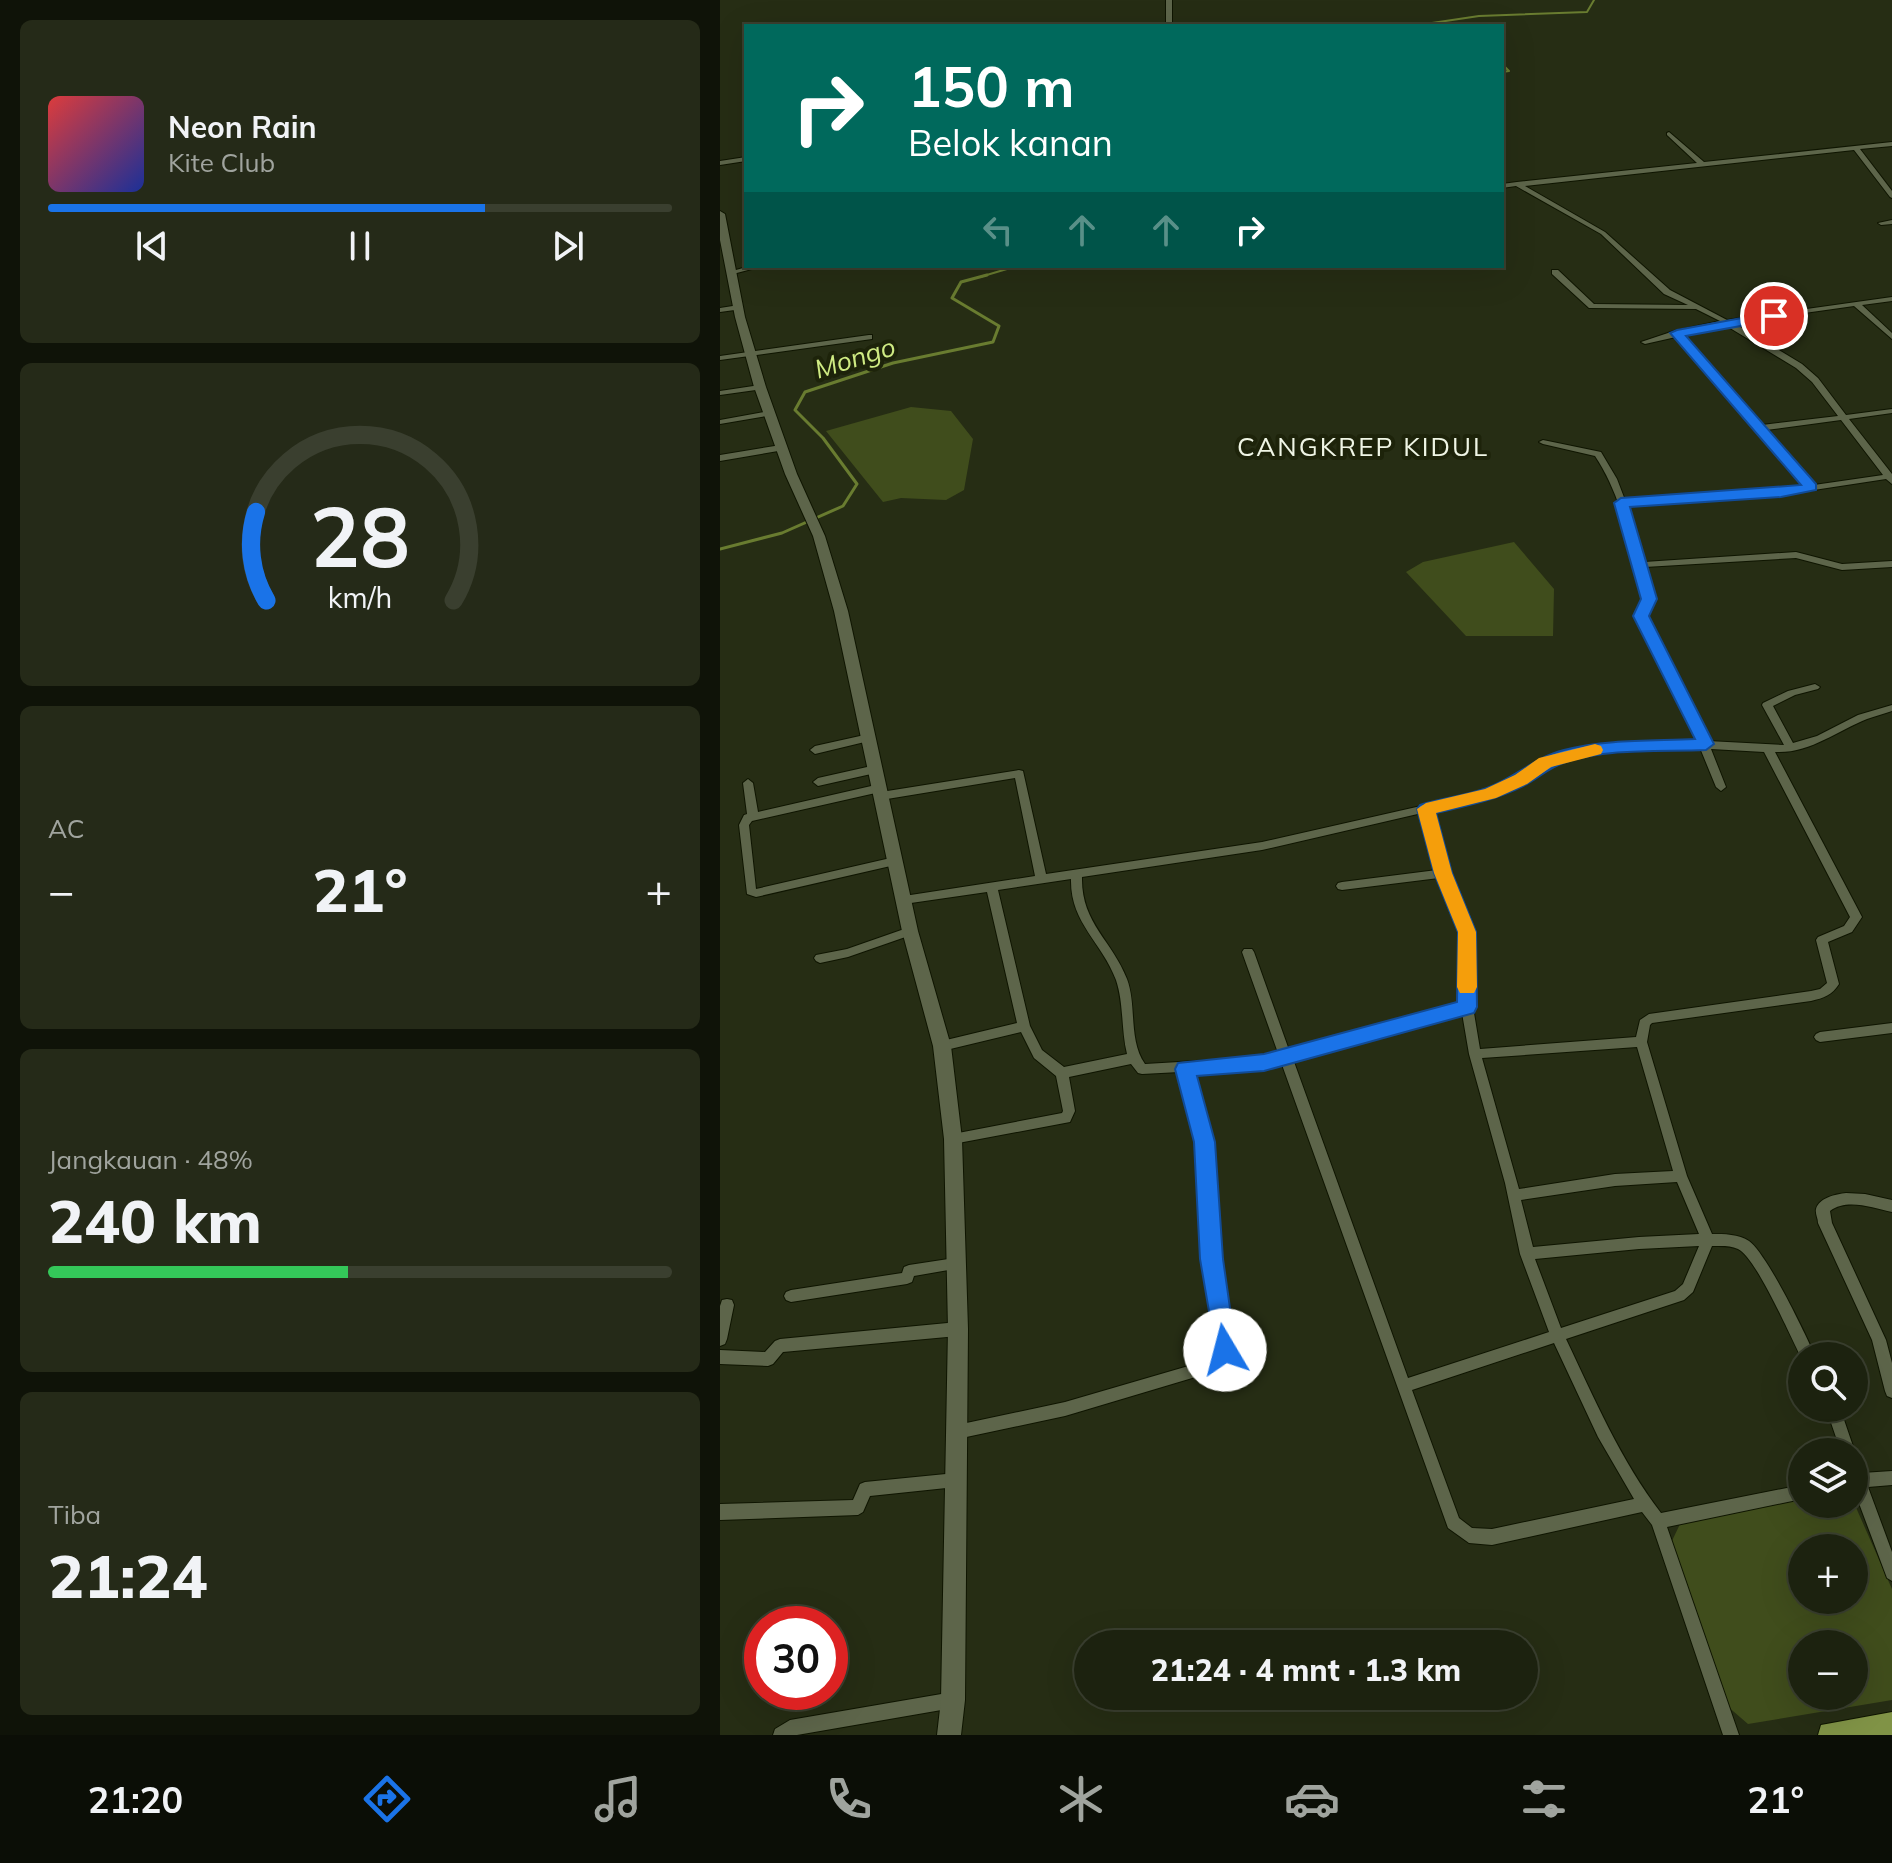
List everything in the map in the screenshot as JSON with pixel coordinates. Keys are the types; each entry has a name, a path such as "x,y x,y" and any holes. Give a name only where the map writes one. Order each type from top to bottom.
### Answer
{"main road":[{"path":"720,214 739,307 760,387 781,448 819,536 841,611 910,931 942,1046 953,1139 958,1329 953,1700 949,1735"},
{"path":"1831,1735 1892,1725"}],"street":[{"path":"1169,0 1169,24"},
{"path":"1669,134 1701,163"},
{"path":"1504,186 1891,144"},
{"path":"1855,147 1892,196"},
{"path":"720,163 744,159"},
{"path":"1878,179 1892,177"},
{"path":"1517,184 1603,233 1660,287 1727,322 1799,366 1815,380 1891,478"},
{"path":"1881,223 1892,222"},
{"path":"733,272 750,268"},
{"path":"1555,272 1592,306 1699,307"},
{"path":"1645,342 1727,322 1892,299"},
{"path":"1856,304 1892,337"},
{"path":"720,310 739,307"},
{"path":"1677,333 1811,487"},
{"path":"720,358 869,337"},
{"path":"720,393 760,387"},
{"path":"1761,428 1892,411"},
{"path":"720,422 769,413"},
{"path":"1543,442 1598,454 1606,464 1621,503 1649,599 1641,616 1706,744 1721,787"},
{"path":"720,458 781,448"},
{"path":"1621,503 1781,492 1891,478"},
{"path":"1640,565 1796,555 1842,567 1892,564"},
{"path":"1790,747 1767,705 1792,693 1815,687"},
{"path":"904,900 1262,846 1490,794 1521,780 1545,763 1589,750 1706,744 1768,749 1790,747 1834,734 1862,717 1892,708"},
{"path":"815,750 869,738"},
{"path":"1403,1386 1682,1294 1708,1240 1681,1176 1641,1042 1644,1023 1649,1019 1824,993 1833,984 1822,940 1848,929 1856,917 1768,749"},
{"path":"818,782 879,784 1019,774 1041,878"},
{"path":"748,783 753,816"},
{"path":"879,784 753,816 744,825 753,893 895,861"},
{"path":"1426,809 1443,873 1467,932 1467,1007 1475,1054 1527,1254 1558,1337 1603,1432 1658,1521 1731,1735"},
{"path":"1077,873 1080,915 1110,957 1122,981 1134,1058 1142,1069 1245,1065 1467,1007"},
{"path":"1342,886 1443,873"},
{"path":"953,1139 1066,1118 1069,1111 1062,1073 1038,1054 1024,1026 991,886"},
{"path":"820,958 848,953 910,931"},
{"path":"1248,952 1447,1511 1459,1530 1469,1535 1492,1537 1645,1504"},
{"path":"942,1046 1024,1026"},
{"path":"1820,1037 1892,1028"},
{"path":"1475,1054 1641,1042"},
{"path":"1062,1073 1134,1058"},
{"path":"957,1432 1065,1409 1214,1365 1221,1359 1225,1350 1211,1259 1204,1142 1185,1069"},
{"path":"1514,1195 1615,1180 1681,1176"},
{"path":"1892,1206 1855,1199 1828,1203 1823,1209 1825,1223 1879,1340 1892,1391"},
{"path":"1527,1254 1708,1240 1740,1243 1747,1248 1800,1342"},
{"path":"791,1296 907,1278 909,1271 955,1264"},
{"path":"720,1339 727,1305"},
{"path":"720,1357 768,1359 780,1346 958,1329"},
{"path":"1868,1477 1892,1478"},
{"path":"720,1512 858,1507 865,1489 956,1480"},
{"path":"1658,1521 1788,1495"},
{"path":"1868,1510 1892,1572"},
{"path":"781,1735 790,1728 953,1700"}],"green space":[{"path":"911,407 951,411 973,439 964,490 946,500 901,498 883,502 826,431"},
{"path":"1514,542 1554,589 1553,636 1466,636 1406,572 1423,562"},
{"path":"1788,1499 1788,1518 1861,1518 1868,1534 1788,1534 1788,1614 1868,1614 1868,1535 1892,1589 1892,1700 1868,1704 1868,1630 1788,1630 1788,1710 1832,1710 1748,1724 1726,1705 1671,1543 1680,1524"}],"waterway":[{"name":"Mongo","path":"1432,24 1479,16 1587,12 1594,0"},
{"name":"Mongo","path":"1504,66 1509,71 1504,72"},
{"name":"Mongo","path":"984,276 1010,268"},
{"name":"Mongo","path":"720,549 782,533 843,506 857,484 823,438 795,410 805,392 893,363 993,342 999,326 952,298 961,282 984,276"},
{"name":"Mongo","path":"980,277 984,276"}],"slow traffic":[{"path":"1467,987 1467,932 1443,873 1426,809 1490,794 1521,780 1545,763 1595,750"}],"district":[{"name":"CANGKREP KIDUL","path":"1363,447"}],"route":[{"path":"1225,1350 1211,1259 1204,1142 1185,1069 1264,1062 1467,1007 1467,932 1443,873 1426,809 1490,794 1521,780 1545,763 1589,750 1706,744 1682,691 1641,616 1649,599 1621,503 1781,492 1811,487 1677,333 1774,316"}]}
